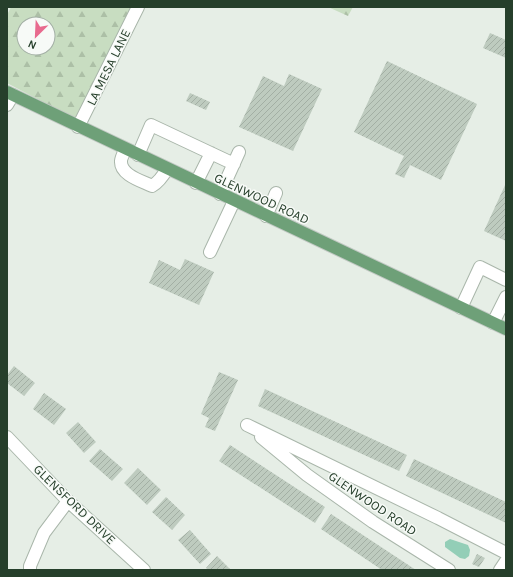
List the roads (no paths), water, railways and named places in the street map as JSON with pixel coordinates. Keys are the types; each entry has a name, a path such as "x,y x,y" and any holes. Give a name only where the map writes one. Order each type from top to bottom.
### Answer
{"main road":[{"name":"GLENWOOD ROAD","path":"9,97 138,155 506,329"}],"street":[{"name":"LA MESA LANE","path":"78,127 138,7"},
{"path":"138,155 151,125 234,164"},
{"path":"125,149 121,162 127,174 152,186 162,178 166,169"},
{"path":"220,194 239,152"},
{"path":"196,183 211,153"},
{"path":"266,216 276,193"},
{"path":"210,252 234,201"},
{"path":"461,308 480,267 506,280"},
{"path":"493,323 506,297"},
{"name":"GLENWOOD ROAD","path":"449,570 373,522 307,475 247,425 431,514 506,553"},
{"name":"GLENSFORD DRIVE","path":"7,437 68,501 144,570"},
{"path":"30,570 30,566 44,533 68,501"},
{"path":"500,570 506,561"}]}
